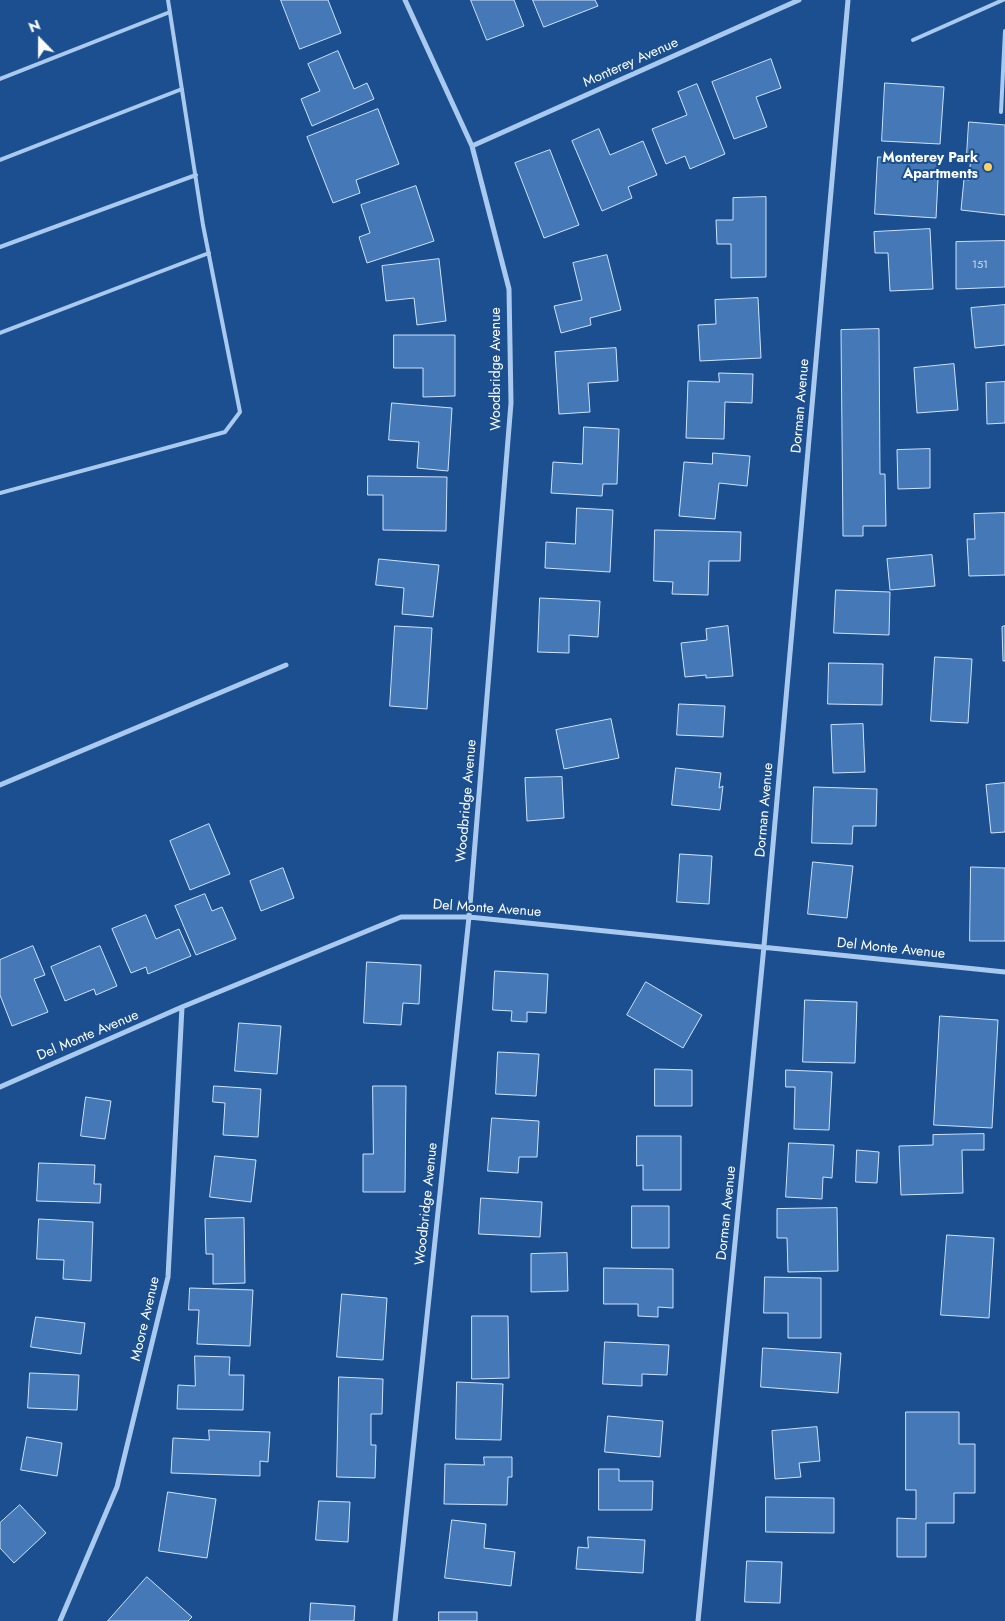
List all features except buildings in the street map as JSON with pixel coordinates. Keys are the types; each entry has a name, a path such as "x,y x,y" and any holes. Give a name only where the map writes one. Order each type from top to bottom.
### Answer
{"street":[{"name":"Woodbridge Avenue","path":"395,1621 469,917 511,403 509,289 472,146 405,0"},
{"name":"Monterey Avenue","path":"472,146 799,0"},
{"name":"Dorman Avenue","path":"698,1621 764,946 848,0"},
{"path":"0,785 286,665"},
{"name":"Del Monte Avenue","path":"0,1086 401,917 469,917 1005,972"},
{"name":"Moore Avenue","path":"60,1621 117,1487 168,1277 182,1008"}],"lane":[{"path":"0,493 225,432 240,412 209,253 168,0"},
{"path":"913,40 1003,0"},
{"path":"0,79 170,12"},
{"path":"1001,112 1005,31"},
{"path":"0,160 182,89"},
{"path":"0,247 196,175"},
{"path":"0,333 209,253"}],"place":[{"name":"Monterey Park Apartments","path":"988,167"}]}
